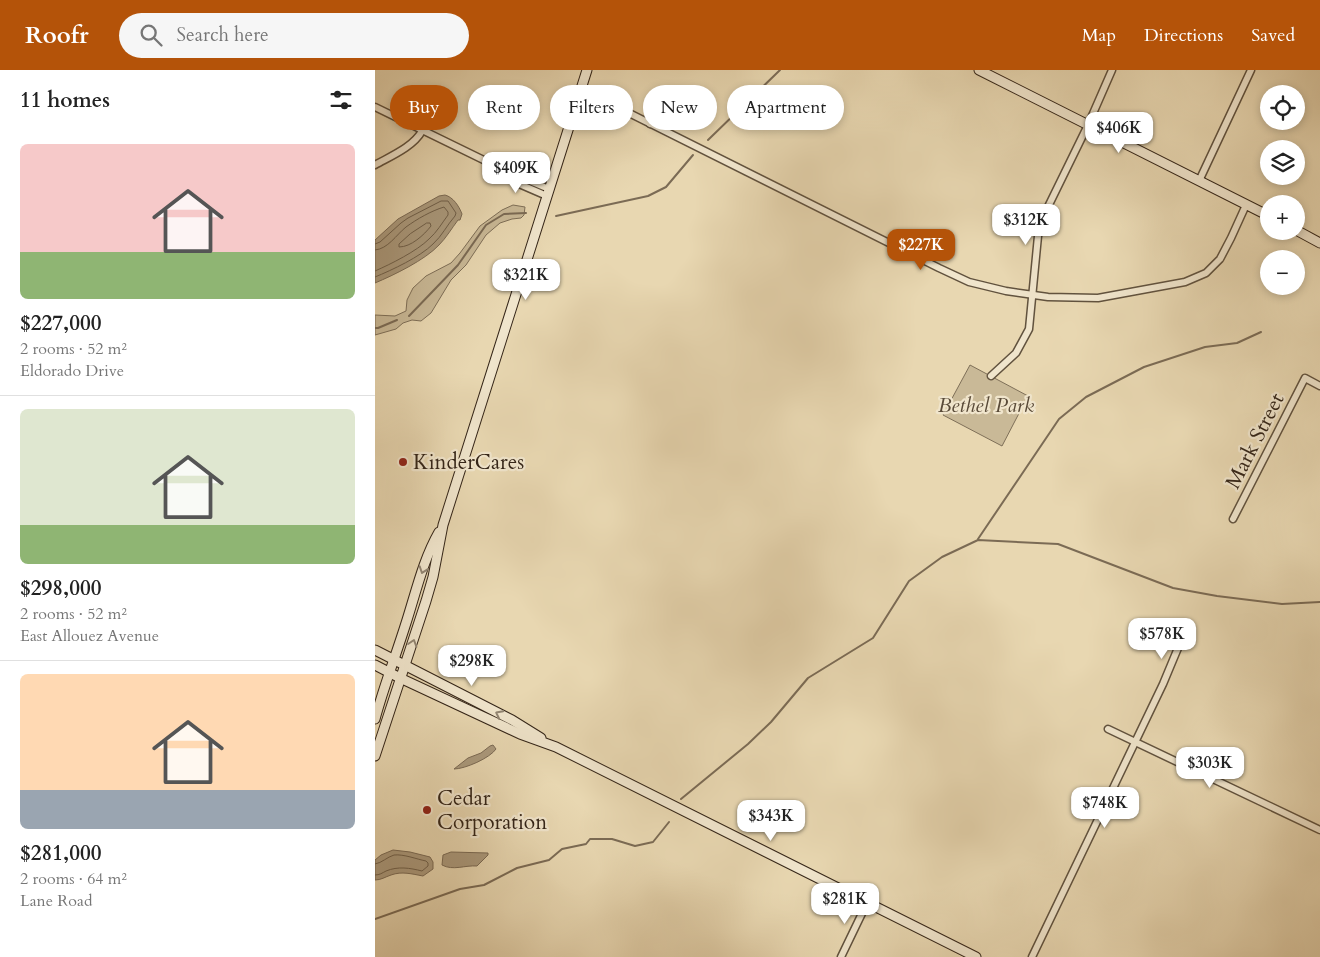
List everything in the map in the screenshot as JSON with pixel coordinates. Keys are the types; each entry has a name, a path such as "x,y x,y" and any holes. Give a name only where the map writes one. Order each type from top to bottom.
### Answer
{"street":[{"path":"582,85 587,70"},
{"path":"979,70 1260,212"},
{"path":"991,376 1016,353 1029,329 1038,236 1044,215 1088,125 1112,70"},
{"path":"1199,180 1251,70"},
{"path":"375,107 500,168 517,183 548,193"},
{"path":"375,756 433,577 443,525 568,130"},
{"path":"662,130 969,282 1006,291 1048,297 1098,298 1185,282 1206,273 1220,259 1246,205"},
{"path":"375,165 409,145 418,138 422,131"},
{"path":"1305,234 1320,242"},
{"name":"Mark Street","path":"1233,519 1305,378 1320,386"},
{"path":"375,718 425,564 443,525"},
{"path":"1032,957 1159,692 1183,636"},
{"path":"375,650 512,720 556,747 977,957"},
{"path":"375,665 520,734 556,747"},
{"path":"1108,729 1320,830"},
{"path":"841,957 867,903"}],"green space":[{"path":"513,205 525,207 524,215 521,218 500,223 486,235 466,265 451,280 431,313 421,321 412,320 403,323 396,329 375,335 375,315 395,316 406,311 407,300 413,288 426,276 451,263 480,226 502,210"},
{"name":"Bethel Park","path":"970,365 1028,396 1002,446 943,415"}],"water":[{"path":"445,195 453,200 459,208 462,214 460,220 458,220 433,251 418,262 375,283 375,240 398,219 439,196"},
{"path":"493,745 496,749 488,756 471,765 454,769 468,758 481,753"},
{"path":"393,850 430,857 433,862 433,869 423,876 399,873 375,880 375,860"},
{"path":"451,852 488,853 488,855 477,866 455,868 442,865 443,855"}],"waterway":[{"path":"708,140 780,70"},
{"path":"556,216 648,196 666,187 693,155"},
{"path":"409,316 458,265 486,225 504,214 526,213"},
{"path":"375,328 397,320"},
{"path":"978,539 1059,419 1086,397 1144,367 1205,347 1237,343 1261,332"},
{"path":"681,799 748,744 771,722 808,678 873,638 909,581 942,557 978,540 1058,544 1173,588 1217,596 1282,604 1320,602"},
{"path":"375,919 460,889 484,885 517,868 549,860 562,849 586,844 590,839 612,839 635,846 653,842 669,822"}],"place":[{"name":"KinderCares","path":"403,462"},
{"name":"Cedar Corporation","path":"427,810"}]}
